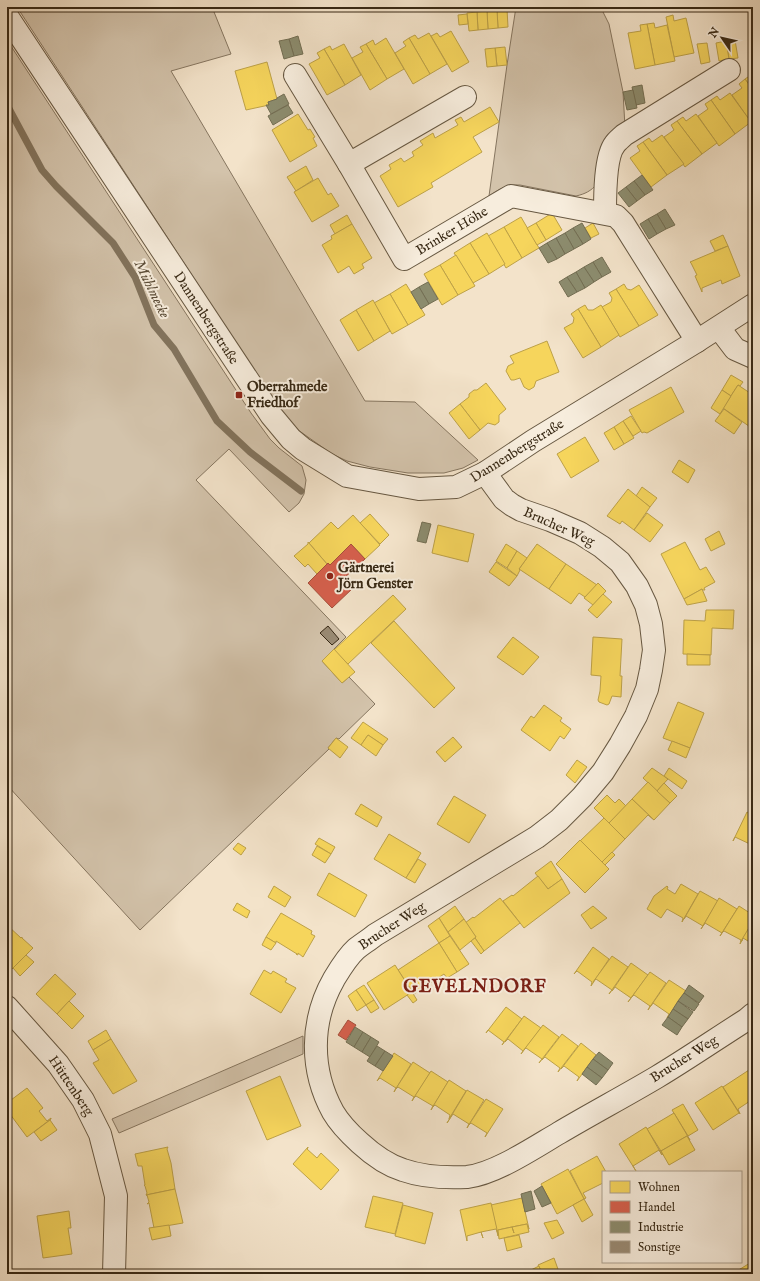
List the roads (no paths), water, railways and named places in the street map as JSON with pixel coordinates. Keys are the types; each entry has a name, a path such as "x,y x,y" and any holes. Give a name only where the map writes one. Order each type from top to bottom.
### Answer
{"street":[{"name":"Dannenbergstraße","path":"7,16 271,415 290,439 303,449 347,476 420,489 456,487 485,473 533,441 719,328 753,305"},
{"path":"605,213 605,185 614,144 624,135 729,70"},
{"name":"Brinker Höhe","path":"296,75 404,259 511,196 616,216 623,223 697,341"},
{"path":"349,164 465,97"},
{"path":"719,328 735,350 753,357"},
{"name":"Brucher Weg","path":"485,473 504,499 512,505 580,534 602,546 620,562 637,586 646,605 651,624 654,650 648,688 636,716 603,772 560,820 537,837 375,935 356,949 340,968 330,986 319,1014 315,1048 324,1091 334,1114 348,1132 365,1148 383,1160 403,1170 421,1175 444,1177 469,1176 494,1169 526,1152 656,1077 746,1020 753,1014"},
{"name":"Hüttenberg","path":"7,1007 58,1064 83,1100 100,1134 116,1196 114,1274"}],"waterway":[{"name":"Mühlmecke","path":"7,105 42,170 113,243 135,277 154,325 174,349 217,421 250,452 301,491"}],"place":[{"name":"Oberrahmede Friedhof","path":"239,395"},
{"name":"Gärtnerei Jörn Genster","path":"330,576"}],"district":[{"name":"GEVELNDORF","path":"475,987"}]}
